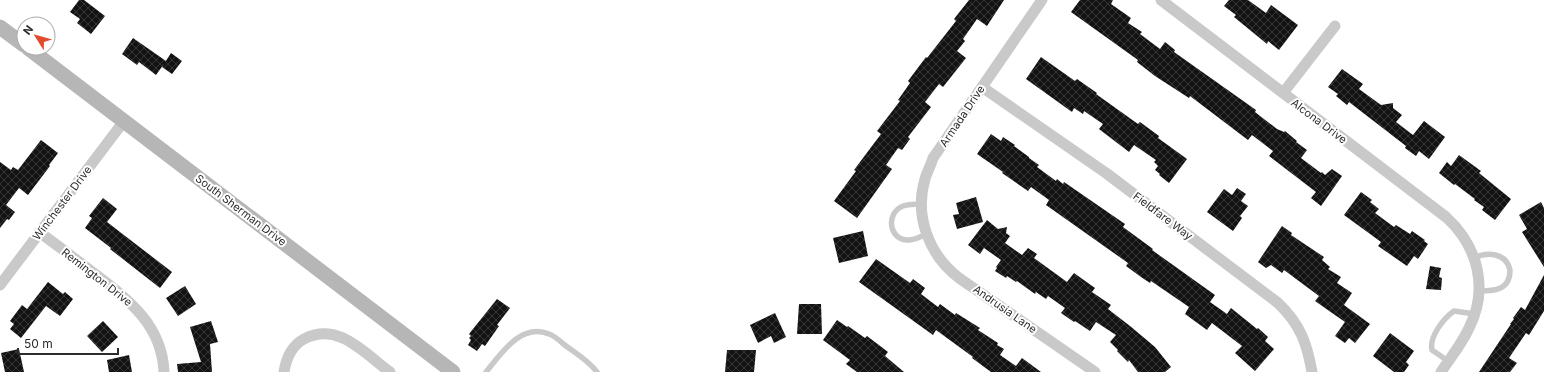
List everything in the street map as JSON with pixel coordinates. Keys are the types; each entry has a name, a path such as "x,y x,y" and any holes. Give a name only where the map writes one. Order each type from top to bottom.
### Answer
{"street":[{"name":"Armada Drive","path":"922,204 924,179 933,158 1042,0"},
{"name":"Alcona Drive","path":"1161,0 1446,217 1459,230 1472,253 1480,279 1479,291 1475,314 1464,339 1441,372"},
{"path":"1283,93 1335,26"},
{"path":"0,27 16,39"},
{"name":"South Sherman Drive","path":"39,56 453,372"},
{"name":"Fieldfare Way","path":"982,87 1106,173 1278,304 1289,315 1301,332 1307,348 1312,372"},
{"name":"Winchester Drive","path":"0,285 124,121"},
{"name":"Andrusia Lane","path":"922,204 922,217 926,234 938,257 956,275 1095,372"},
{"name":"Remington Drive","path":"40,232 120,293 138,310 155,336 164,366 164,372"},
{"path":"284,372 285,363 290,352 302,340 317,334 337,335 350,342 390,372"}],"lane":[{"path":"922,204 908,204 901,206 892,215 891,223 893,231 902,239 910,241 926,234"},
{"path":"1472,253 1497,255 1508,263 1510,270 1508,280 1502,287 1495,291 1479,291"},
{"path":"1448,362 1432,350 1431,341 1448,316 1454,312 1475,314"},
{"path":"486,372 510,344 525,332 539,332 549,334 585,360 597,372"}],"building":[{"path":"79,0 84,0 105,16 91,34 77,23 80,19 70,12"},
{"path":"969,0 1004,0 987,26 977,19 963,39 965,41 957,51 966,58 943,87 939,84 925,102 931,107 908,137 910,139 902,150 898,148 886,165 892,169 857,218 834,201 856,171 854,170 881,134 877,131 900,101 898,100 910,83 908,81 956,21 954,19"},
{"path":"1080,0 1113,0 1111,4 1131,18 1128,23 1142,32 1140,34 1160,49 1165,42 1175,50 1174,52 1256,110 1255,112 1277,129 1284,132 1285,131 1297,141 1296,142 1307,150 1301,158 1325,175 1332,169 1342,176 1321,206 1311,198 1316,192 1269,156 1273,151 1252,135 1248,140 1190,96 1189,98 1155,76 1137,62 1138,60 1071,12"},
{"path":"1229,0 1248,0 1266,13 1271,5 1298,25 1279,50 1268,41 1267,44 1234,17 1236,15 1224,6"},
{"path":"133,38 166,61 156,75 139,62 137,65 122,54"},
{"path":"171,53 182,61 172,74 162,67"},
{"path":"1041,57 1075,81 1077,79 1138,124 1140,122 1159,136 1158,138 1187,159 1169,183 1155,170 1158,166 1154,162 1156,160 1134,145 1129,152 1099,129 1103,124 1084,111 1083,114 1074,108 1072,112 1026,79"},
{"path":"1342,69 1363,84 1359,89 1381,105 1393,103 1393,108 1402,115 1396,122 1413,135 1424,121 1445,137 1429,159 1419,151 1416,156 1405,148 1406,146 1349,102 1347,105 1336,96 1338,94 1328,87"},
{"path":"991,134 1001,141 1003,137 1015,145 1014,146 1039,165 1037,167 1056,181 1057,179 1063,184 1064,182 1125,224 1123,227 1153,249 1152,250 1215,295 1210,302 1227,314 1231,308 1257,329 1258,328 1268,337 1265,341 1274,349 1255,371 1235,353 1242,346 1212,323 1207,330 1185,314 1189,307 1126,266 1128,263 1046,205 1049,200 1031,187 1028,191 977,154"},
{"path":"41,140 58,153 28,195 19,188 6,205 15,212 0,228 0,162 11,170 13,167 18,170"},
{"path":"1459,155 1481,171 1479,173 1511,199 1495,220 1482,210 1484,207 1474,200 1475,199 1439,173 1447,162 1451,166"},
{"path":"1237,188 1246,194 1241,201 1248,206 1240,216 1242,218 1233,231 1207,212 1224,189 1232,195"},
{"path":"1361,192 1372,200 1370,202 1379,209 1375,213 1394,227 1396,225 1410,234 1412,231 1425,240 1424,241 1428,244 1418,259 1414,256 1407,266 1378,246 1381,242 1344,215"},
{"path":"976,197 983,222 957,229 953,215 959,214 956,203"},
{"path":"103,198 117,209 107,222 172,272 160,288 85,228 92,218 89,216"},
{"path":"1541,202 1544,208 1544,267 1522,232 1527,229 1519,215"},
{"path":"987,220 998,229 1007,227 1006,233 1010,236 1005,243 1022,255 1028,248 1037,254 1034,258 1067,282 1074,273 1095,288 1092,292 1111,305 1108,309 1155,347 1171,367 1165,372 1138,372 1129,360 1128,362 1110,342 1116,335 1096,322 1090,331 1061,313 1065,308 1048,296 1046,299 1036,292 1035,294 1017,281 1016,282 1007,276 1006,278 995,271 1001,260 984,248 980,254 968,245"},
{"path":"1282,226 1292,233 1291,235 1324,257 1322,260 1330,267 1328,269 1341,277 1337,283 1352,293 1344,305 1370,324 1355,343 1349,338 1345,343 1335,336 1345,322 1315,301 1319,296 1284,270 1282,273 1271,265 1266,268 1258,262"},
{"path":"863,231 868,256 839,263 833,238"},
{"path":"876,259 910,283 913,279 925,288 921,294 938,307 940,304 955,315 956,313 980,328 978,330 998,343 997,345 1004,349 1000,355 1016,366 1022,358 1041,372 991,372 936,330 933,335 859,282"},
{"path":"1430,266 1441,268 1439,277 1442,278 1441,290 1426,289"},
{"path":"1544,275 1544,311 1529,335 1526,333 1509,358 1517,363 1510,372 1479,372 1521,307 1525,310"},
{"path":"48,282 63,294 65,292 73,299 60,316 46,306 21,338 10,329 14,324 10,321 22,305 27,309"},
{"path":"185,286 196,304 178,316 166,298"},
{"path":"497,299 510,308 497,325 499,326 485,346 482,344 477,351 468,345 471,340 469,338 471,336 469,334"},
{"path":"799,304 821,304 822,334 797,334"},
{"path":"775,313 786,337 774,343 771,336 758,343 750,325"},
{"path":"837,320 865,338 867,336 888,352 885,356 904,372 857,372 846,364 850,360 823,340"},
{"path":"103,321 118,337 102,352 87,336"},
{"path":"211,321 218,342 210,344 212,372 178,372 177,364 201,362 190,327"},
{"path":"1390,333 1414,351 1406,362 1409,365 1404,372 1394,372 1373,356"},
{"path":"19,349 24,372 5,372 1,353"},
{"path":"727,350 756,350 754,372 725,372"},
{"path":"129,355 132,372 109,372 107,360"}]}
